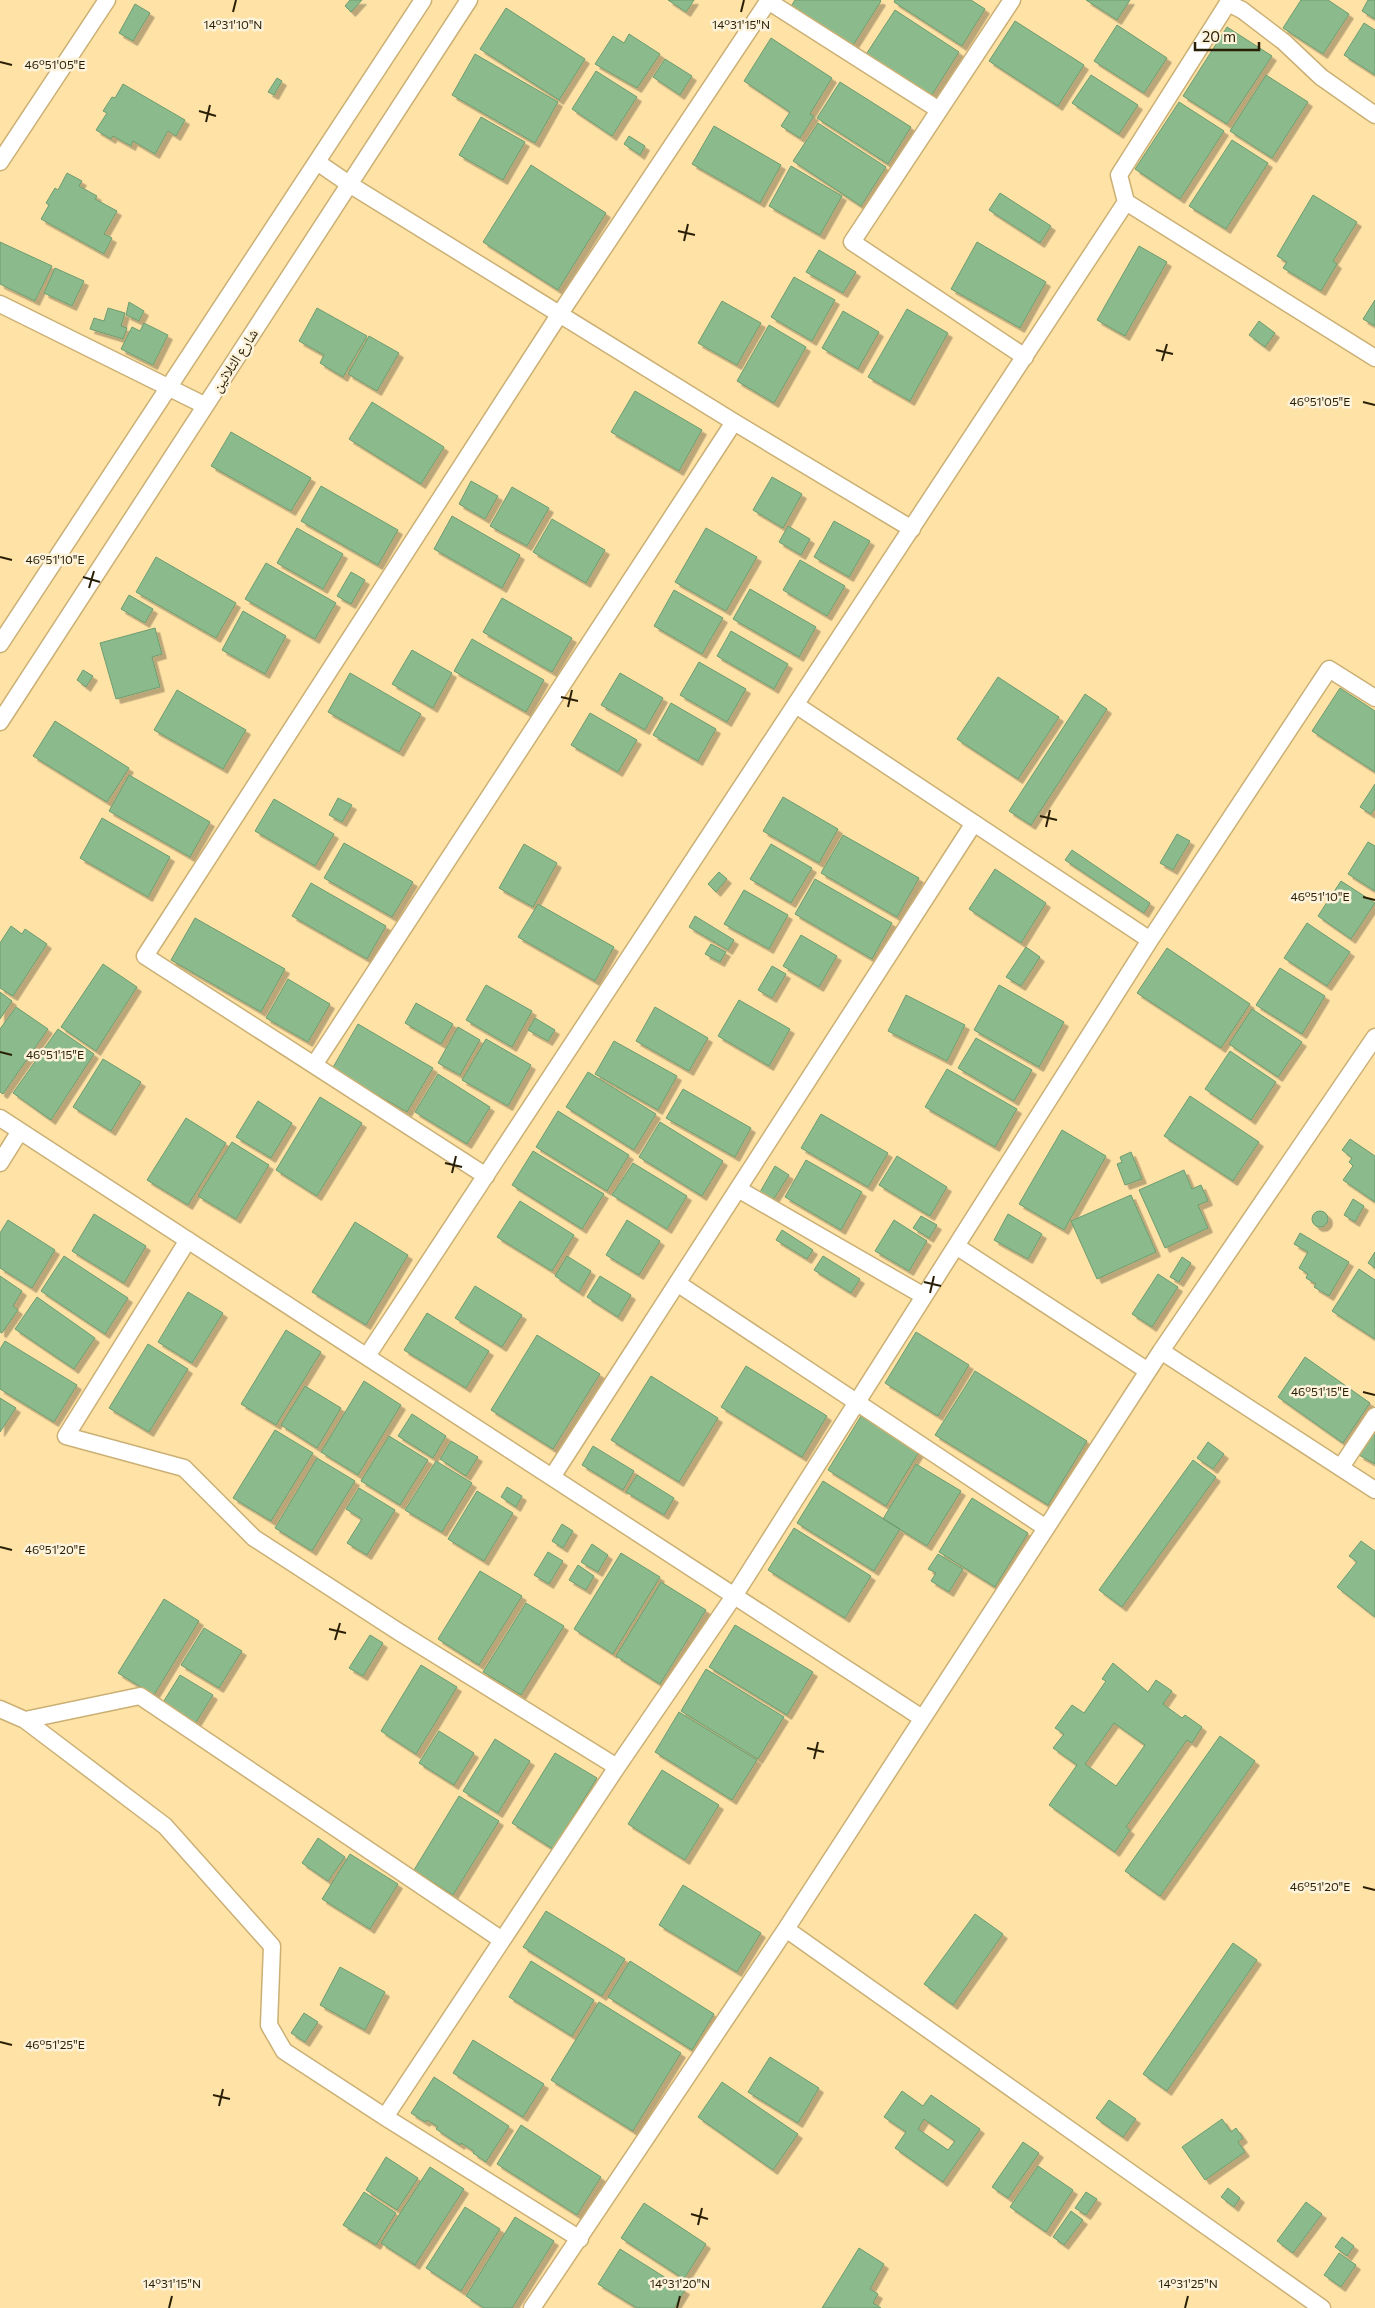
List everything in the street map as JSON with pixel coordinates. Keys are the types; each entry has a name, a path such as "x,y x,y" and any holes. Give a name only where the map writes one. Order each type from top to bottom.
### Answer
{"street":[{"path":"0,162 107,0"},
{"path":"0,644 423,0"},
{"name":"شارع الثلاثين","path":"0,722 204,405 469,0"},
{"path":"1012,0 852,242 1025,356"},
{"path":"486,1176 145,956 559,315 769,1 939,110"},
{"path":"1375,115 1321,77 1284,42 1235,3 1119,175 1126,202 1375,358"},
{"path":"317,162 559,315 912,529"},
{"path":"367,1356 1126,202"},
{"path":"0,304 204,405"},
{"path":"314,1065 734,422"},
{"path":"385,2117 617,1766 734,1596 1150,940 1329,669 1375,698"},
{"path":"796,706 1150,940"},
{"path":"552,1477 974,823"},
{"path":"532,2308 786,1929 1161,1351 1375,1037"},
{"path":"0,1118 922,1718"},
{"path":"0,1163 20,1131"},
{"path":"738,1188 924,1296"},
{"path":"188,1240 66,1436 184,1468 254,1538 399,1632 617,1766"},
{"path":"956,1246 1148,1371"},
{"path":"677,1284 1046,1528"},
{"path":"1161,1351 1341,1466 1375,1490"},
{"path":"1341,1466 1375,1416"},
{"path":"25,1720 140,1696 502,1940"},
{"path":"0,1709 25,1720 165,1826 272,1946 269,2025 284,2051 385,2117 580,2238"},
{"path":"786,1929 1322,2308"}],"building":[{"path":"350,0 362,0 351,12 345,6"},
{"path":"668,0 694,0 686,12"},
{"path":"795,0 881,1 852,47 790,8"},
{"path":"895,0 971,0 985,9 962,46 894,2"},
{"path":"1086,0 1130,0 1117,20"},
{"path":"1301,0 1328,0 1349,14 1323,54 1283,28"},
{"path":"1368,0 1375,0 1375,19 1362,11"},
{"path":"135,4 150,13 133,41 119,33"},
{"path":"506,8 585,59 559,100 480,49"},
{"path":"895,10 959,52 930,98 865,56"},
{"path":"1015,21 1084,65 1058,106 989,61"},
{"path":"1364,23 1375,30 1375,75 1344,55"},
{"path":"1117,25 1167,58 1144,93 1094,61"},
{"path":"1227,27 1272,56 1227,124 1183,96"},
{"path":"629,34 660,54 637,88 595,64 613,36 624,43"},
{"path":"771,38 832,78 810,114 814,116 800,138 781,126 790,112 744,81"},
{"path":"475,54 558,102 535,143 452,95"},
{"path":"665,59 692,76 680,95 653,77"},
{"path":"596,71 637,97 612,136 572,109"},
{"path":"1091,75 1138,105 1119,134 1072,103"},
{"path":"1266,75 1308,102 1272,158 1230,131"},
{"path":"277,78 282,81 274,95 268,92"},
{"path":"840,82 911,127 888,164 817,118"},
{"path":"123,84 185,120 176,136 168,131 155,154 133,141 131,146 113,136 111,139 96,130 107,113 103,111 112,97 115,98"},
{"path":"1179,102 1224,131 1180,199 1135,169"},
{"path":"481,117 525,142 503,180 459,155"},
{"path":"818,123 886,167 861,206 793,161"},
{"path":"714,126 781,165 760,203 692,164"},
{"path":"629,136 645,146 640,155 624,144"},
{"path":"1232,140 1268,163 1226,229 1189,206"},
{"path":"531,165 606,213 558,290 483,242"},
{"path":"791,166 842,196 820,235 769,206"},
{"path":"67,173 82,181 79,186 97,196 95,199 117,211 104,234 112,238 104,254 41,219 49,205 46,203 55,188 58,190"},
{"path":"1000,193 1051,226 1040,243 989,210"},
{"path":"1313,195 1357,222 1333,261 1337,264 1321,291 1283,268 1287,262 1277,256"},
{"path":"0,242 52,266 35,301 0,284"},
{"path":"977,242 1046,282 1020,328 951,289"},
{"path":"1139,246 1167,262 1125,336 1097,320"},
{"path":"819,250 856,272 843,293 806,272"},
{"path":"55,268 84,281 72,306 44,293"},
{"path":"794,277 835,300 812,341 771,317"},
{"path":"1375,300 1375,326 1363,319"},
{"path":"722,301 761,323 737,365 698,343"},
{"path":"129,302 144,311 139,321 126,315"},
{"path":"108,308 125,313 121,326 127,328 123,339 90,329 94,318 104,321"},
{"path":"317,308 367,336 343,377 320,363 324,355 299,341"},
{"path":"907,309 948,333 910,401 868,377"},
{"path":"843,311 879,332 858,369 822,348"},
{"path":"1259,321 1275,333 1265,347 1249,335"},
{"path":"144,323 168,335 153,365 121,349 132,327 140,331"},
{"path":"769,325 806,347 774,403 737,381"},
{"path":"369,336 399,353 377,391 348,374"},
{"path":"635,391 702,430 679,471 611,432"},
{"path":"372,402 444,447 421,484 349,439"},
{"path":"231,432 311,478 291,511 211,466"},
{"path":"772,477 802,494 783,528 753,510"},
{"path":"471,481 498,496 485,519 459,504"},
{"path":"321,486 398,530 378,565 301,521"},
{"path":"512,487 549,508 527,546 490,526"},
{"path":"452,516 520,555 502,588 434,549"},
{"path":"552,519 605,550 586,583 533,552"},
{"path":"834,521 870,541 849,577 814,557"},
{"path":"788,526 810,539 801,555 779,542"},
{"path":"297,528 343,554 323,589 277,563"},
{"path":"706,528 757,557 726,611 675,582"},
{"path":"156,557 236,603 216,638 136,592"},
{"path":"800,560 845,586 827,616 783,590"},
{"path":"266,563 336,603 315,639 245,599"},
{"path":"351,572 365,580 351,604 337,596"},
{"path":"750,589 816,627 799,657 733,619"},
{"path":"674,590 723,618 702,654 654,626"},
{"path":"129,595 153,609 145,623 121,609"},
{"path":"502,598 572,638 552,672 483,632"},
{"path":"243,611 286,636 265,674 222,650"},
{"path":"155,628 162,654 152,657 160,687 116,699 100,643"},
{"path":"731,631 788,664 774,689 717,656"},
{"path":"472,639 544,680 526,712 454,671"},
{"path":"412,650 452,673 433,708 392,684"},
{"path":"699,662 746,689 727,722 680,695"},
{"path":"83,670 93,676 86,687 77,680"},
{"path":"350,673 421,714 399,752 328,712"},
{"path":"620,673 663,698 645,730 601,705"},
{"path":"998,677 1059,717 1018,779 957,739"},
{"path":"1340,688 1375,711 1375,772 1312,731"},
{"path":"177,690 246,730 223,769 154,730"},
{"path":"1085,694 1107,709 1031,825 1009,811"},
{"path":"671,703 716,729 698,761 653,735"},
{"path":"590,713 637,740 618,772 571,745"},
{"path":"55,721 129,768 107,802 33,756"},
{"path":"129,775 210,822 190,857 109,811"},
{"path":"1375,784 1375,808 1371,814 1360,807"},
{"path":"783,797 838,829 819,863 763,831"},
{"path":"338,798 352,805 342,822 329,815"},
{"path":"274,799 334,834 315,866 255,831"},
{"path":"102,818 170,857 148,897 80,858"},
{"path":"1177,834 1190,841 1173,870 1160,863"},
{"path":"843,835 919,878 897,917 821,873"},
{"path":"1368,842 1375,846 1375,891 1348,874"},
{"path":"344,843 413,882 392,917 324,878"},
{"path":"524,844 557,863 533,907 499,888"},
{"path":"771,844 812,868 791,903 750,879"},
{"path":"1072,850 1150,903 1144,913 1065,860"},
{"path":"995,869 1046,903 1021,943 969,909"},
{"path":"719,872 727,879 716,892 708,884"},
{"path":"815,879 892,923 872,959 795,914"},
{"path":"1341,881 1375,903 1351,939 1318,916"},
{"path":"311,883 386,926 367,959 292,916"},
{"path":"744,890 788,915 769,949 724,924"},
{"path":"538,904 614,947 595,981 518,937"},
{"path":"695,916 734,940 728,950 689,927"},
{"path":"195,918 285,969 261,1012 171,960"},
{"path":"1307,923 1350,952 1327,986 1284,958"},
{"path":"11,926 22,934 25,929 47,944 13,996 0,988 0,943"},
{"path":"801,935 837,956 819,987 783,966"},
{"path":"711,944 726,952 720,962 705,954"},
{"path":"1026,947 1040,957 1021,986 1006,977"},
{"path":"1167,948 1250,1004 1221,1048 1137,993"},
{"path":"103,964 137,987 96,1051 61,1027"},
{"path":"772,966 786,974 772,998 758,990"},
{"path":"1280,968 1325,996 1302,1034 1256,1005"},
{"path":"288,979 330,1004 308,1042 266,1018"},
{"path":"486,985 532,1011 512,1047 466,1020"},
{"path":"999,985 1064,1022 1039,1067 974,1030"},
{"path":"0,992 12,1001 0,1019"},
{"path":"906,995 965,1025 947,1061 888,1031"},
{"path":"739,1000 790,1029 769,1066 718,1036"},
{"path":"416,1003 453,1024 441,1044 405,1023"},
{"path":"16,1007 48,1029 3,1094 0,1092 0,1029"},
{"path":"655,1007 708,1038 689,1071 636,1041"},
{"path":"1252,1009 1302,1042 1278,1077 1229,1044"},
{"path":"535,1018 555,1030 548,1041 528,1030"},
{"path":"358,1024 433,1068 407,1112 332,1069"},
{"path":"458,1027 480,1040 460,1075 438,1063"},
{"path":"58,1029 94,1054 51,1120 13,1093"},
{"path":"976,1038 1032,1070 1014,1101 958,1068"},
{"path":"486,1039 531,1065 508,1106 462,1080"},
{"path":"614,1041 677,1076 658,1110 595,1074"},
{"path":"1230,1051 1276,1082 1251,1120 1205,1089"},
{"path":"103,1059 141,1082 111,1131 73,1107"},
{"path":"947,1069 1017,1109 995,1147 925,1107"},
{"path":"588,1072 656,1114 634,1150 566,1107"},
{"path":"438,1074 490,1107 467,1144 415,1112"},
{"path":"683,1089 751,1128 735,1157 666,1118"},
{"path":"1190,1096 1259,1142 1233,1181 1164,1136"},
{"path":"320,1097 362,1123 317,1196 276,1170"},
{"path":"258,1101 292,1123 271,1158 236,1137"},
{"path":"558,1111 629,1155 607,1191 536,1147"},
{"path":"821,1114 888,1153 868,1187 801,1148"},
{"path":"186,1118 226,1143 188,1205 147,1180"},
{"path":"660,1122 723,1161 702,1196 639,1157"},
{"path":"1062,1130 1106,1156 1064,1230 1019,1204"},
{"path":"1350,1139 1375,1156 1375,1202 1343,1180 1353,1166 1349,1162 1352,1158 1342,1150"},
{"path":"232,1142 269,1165 236,1219 198,1196"},
{"path":"533,1151 604,1194 582,1229 512,1185"},
{"path":"1131,1152 1142,1179 1125,1185 1117,1164 1122,1162 1120,1157"},
{"path":"897,1156 947,1187 930,1216 879,1185"},
{"path":"806,1160 862,1192 841,1230 785,1197"},
{"path":"633,1163 687,1196 667,1229 612,1195"},
{"path":"775,1166 789,1175 773,1200 760,1192"},
{"path":"1184,1170 1192,1189 1201,1185 1208,1201 1198,1205 1208,1228 1165,1248 1139,1190"},
{"path":"1131,1195 1156,1252 1097,1279 1071,1221"},
{"path":"1353,1199 1364,1206 1355,1222 1344,1215"},
{"path":"520,1201 574,1235 552,1271 497,1237"},
{"path":"1317,1211 1323,1211 1328,1216 1326,1225 1317,1227 1312,1222 1312,1216"},
{"path":"94,1214 146,1246 124,1283 72,1251"},
{"path":"1008,1214 1042,1234 1028,1259 994,1240"},
{"path":"921,1216 937,1225 929,1238 913,1228"},
{"path":"8,1220 55,1250 32,1288 0,1268 0,1233"},
{"path":"627,1220 660,1241 639,1275 606,1255"},
{"path":"894,1220 927,1241 909,1271 875,1251"},
{"path":"355,1222 408,1255 366,1325 312,1292"},
{"path":"782,1230 813,1250 807,1259 776,1240"},
{"path":"1300,1233 1349,1262 1329,1296 1314,1287 1316,1284 1306,1278 1308,1274 1299,1268 1308,1252 1294,1244"},
{"path":"1375,1252 1375,1268 1368,1263"},
{"path":"64,1256 128,1298 105,1334 41,1291"},
{"path":"567,1256 591,1271 579,1292 555,1276"},
{"path":"823,1256 860,1279 851,1293 814,1270"},
{"path":"1182,1257 1191,1263 1179,1282 1170,1277"},
{"path":"1359,1269 1375,1280 1375,1339 1332,1311"},
{"path":"1158,1274 1178,1287 1152,1327 1132,1314"},
{"path":"0,1276 22,1291 13,1306 18,1310 2,1333 0,1332"},
{"path":"600,1276 631,1295 618,1317 587,1297"},
{"path":"475,1286 522,1315 502,1347 455,1318"},
{"path":"188,1292 223,1313 192,1363 158,1342"},
{"path":"37,1297 95,1338 74,1369 15,1329"},
{"path":"427,1313 489,1351 466,1388 404,1350"},
{"path":"286,1330 321,1352 276,1425 241,1404"},
{"path":"916,1332 969,1365 938,1416 885,1383"},
{"path":"537,1335 600,1374 553,1449 491,1410"},
{"path":"5,1341 77,1385 54,1422 0,1389 0,1349"},
{"path":"148,1344 188,1369 149,1432 109,1408"},
{"path":"1305,1357 1370,1403 1343,1443 1278,1397"},
{"path":"746,1366 827,1416 802,1457 721,1407"},
{"path":"975,1371 1087,1441 1048,1505 935,1435"},
{"path":"651,1376 718,1418 679,1482 611,1440"},
{"path":"364,1381 401,1405 358,1475 321,1452"},
{"path":"305,1386 341,1408 317,1448 281,1425"},
{"path":"0,1398 16,1408 0,1432"},
{"path":"412,1414 446,1436 433,1458 398,1436"},
{"path":"861,1416 919,1452 886,1506 828,1470"},
{"path":"1375,1428 1375,1464 1359,1455"},
{"path":"275,1430 313,1453 271,1521 233,1498"},
{"path":"389,1436 428,1460 400,1505 361,1481"},
{"path":"451,1441 478,1457 466,1476 440,1459"},
{"path":"1208,1442 1224,1454 1213,1469 1197,1458"},
{"path":"593,1446 634,1471 623,1490 582,1465"},
{"path":"317,1458 355,1481 312,1551 275,1528"},
{"path":"1193,1460 1216,1477 1122,1607 1099,1590"},
{"path":"436,1461 472,1483 442,1532 405,1510"},
{"path":"916,1464 961,1491 927,1546 883,1519"},
{"path":"637,1475 674,1498 664,1515 626,1492"},
{"path":"823,1481 900,1529 874,1571 797,1523"},
{"path":"507,1487 522,1496 516,1507 501,1497"},
{"path":"359,1488 395,1510 367,1555 347,1543 362,1519 346,1509"},
{"path":"477,1491 513,1513 484,1561 448,1539"},
{"path":"972,1498 1028,1533 995,1587 939,1552"},
{"path":"562,1524 573,1531 563,1548 552,1541"},
{"path":"794,1528 871,1576 845,1618 768,1570"},
{"path":"1361,1541 1375,1551 1375,1617 1337,1587 1357,1562 1349,1556"},
{"path":"592,1544 608,1555 598,1572 581,1562"},
{"path":"548,1552 563,1561 549,1584 534,1575"},
{"path":"621,1553 660,1577 613,1654 574,1629"},
{"path":"938,1554 963,1569 949,1592 931,1581 936,1573 928,1569"},
{"path":"578,1565 594,1576 586,1590 569,1580"},
{"path":"480,1571 522,1596 479,1665 438,1639"},
{"path":"661,1582 706,1610 660,1684 616,1656"},
{"path":"164,1599 199,1621 154,1695 118,1673"},
{"path":"526,1603 564,1626 521,1695 483,1672"},
{"path":"735,1625 813,1672 787,1715 709,1667"},
{"path":"204,1628 242,1651 219,1688 181,1665"},
{"path":"370,1635 383,1643 363,1676 349,1668"},
{"path":"1113,1663 1148,1692 1156,1680 1172,1691 1163,1704 1182,1718 1185,1715 1202,1727 1192,1743 1187,1740 1126,1827 1130,1830 1115,1852 1049,1805 1077,1765 1053,1748 1064,1734 1055,1728 1072,1705 1084,1713 1106,1681 1102,1679","holes":["1114,1723 1145,1745 1116,1786 1085,1764"]},
{"path":"421,1665 457,1687 416,1754 381,1731"},
{"path":"706,1669 784,1717 758,1759 681,1711"},
{"path":"180,1675 213,1695 195,1724 162,1704"},
{"path":"679,1712 757,1760 732,1800 655,1752"},
{"path":"439,1731 474,1753 454,1785 419,1763"},
{"path":"1220,1736 1255,1761 1160,1896 1125,1871"},
{"path":"495,1739 530,1761 498,1813 463,1791"},
{"path":"555,1753 597,1778 553,1849 512,1823"},
{"path":"662,1770 719,1805 685,1860 628,1824"},
{"path":"459,1796 499,1821 453,1895 414,1870"},
{"path":"318,1838 345,1857 328,1881 302,1863"},
{"path":"350,1854 398,1884 370,1929 322,1899"},
{"path":"683,1885 761,1933 737,1972 659,1925"},
{"path":"546,1911 625,1959 602,1996 523,1947"},
{"path":"975,1914 1003,1934 953,2005 924,1984"},
{"path":"1233,1943 1257,1960 1167,2091 1143,2074"},
{"path":"531,1961 594,2000 572,2036 509,1997"},
{"path":"630,1961 714,2014 692,2050 608,1997"},
{"path":"340,1967 385,1992 365,2030 320,2005"},
{"path":"599,2002 681,2053 633,2131 551,2080"},
{"path":"304,2013 318,2022 305,2042 291,2033"},
{"path":"473,2040 544,2084 523,2117 453,2073"},
{"path":"770,2057 819,2088 798,2123 748,2092"},
{"path":"434,2077 509,2126 486,2162 473,2153 474,2151 461,2143 460,2145 436,2129 438,2127 427,2120 425,2122 411,2113"},
{"path":"722,2082 798,2134 773,2170 698,2117"},
{"path":"902,2091 923,2106 931,2095 980,2129 943,2182 895,2148 906,2132 884,2117","holes":["924,2119 955,2141 948,2150 918,2129"]},
{"path":"1109,2100 1136,2119 1123,2137 1096,2118"},
{"path":"1222,2119 1231,2132 1236,2128 1243,2138 1238,2142 1245,2152 1205,2180 1182,2147"},
{"path":"521,2125 601,2177 577,2215 497,2164"},
{"path":"1023,2142 1039,2153 1008,2198 992,2187"},
{"path":"386,2157 418,2178 397,2210 366,2190"},
{"path":"1038,2166 1073,2190 1046,2232 1010,2207"},
{"path":"430,2167 464,2189 415,2265 381,2243"},
{"path":"1228,2188 1240,2198 1234,2207 1221,2197"},
{"path":"364,2192 396,2213 376,2245 343,2225"},
{"path":"1086,2192 1097,2199 1086,2215 1075,2208"},
{"path":"1306,2202 1322,2214 1293,2253 1277,2241"},
{"path":"644,2203 706,2244 684,2279 621,2238"},
{"path":"465,2207 500,2229 461,2291 426,2268"},
{"path":"1071,2211 1083,2220 1064,2245 1053,2237"},
{"path":"515,2217 554,2241 512,2308 484,2308 466,2296"},
{"path":"1342,2237 1354,2246 1347,2256 1335,2247"},
{"path":"859,2248 884,2264 870,2289 878,2294 873,2303 881,2308 822,2308"},
{"path":"620,2249 685,2290 674,2308 637,2308 598,2284"},
{"path":"1339,2253 1356,2265 1341,2287 1324,2275"}]}
